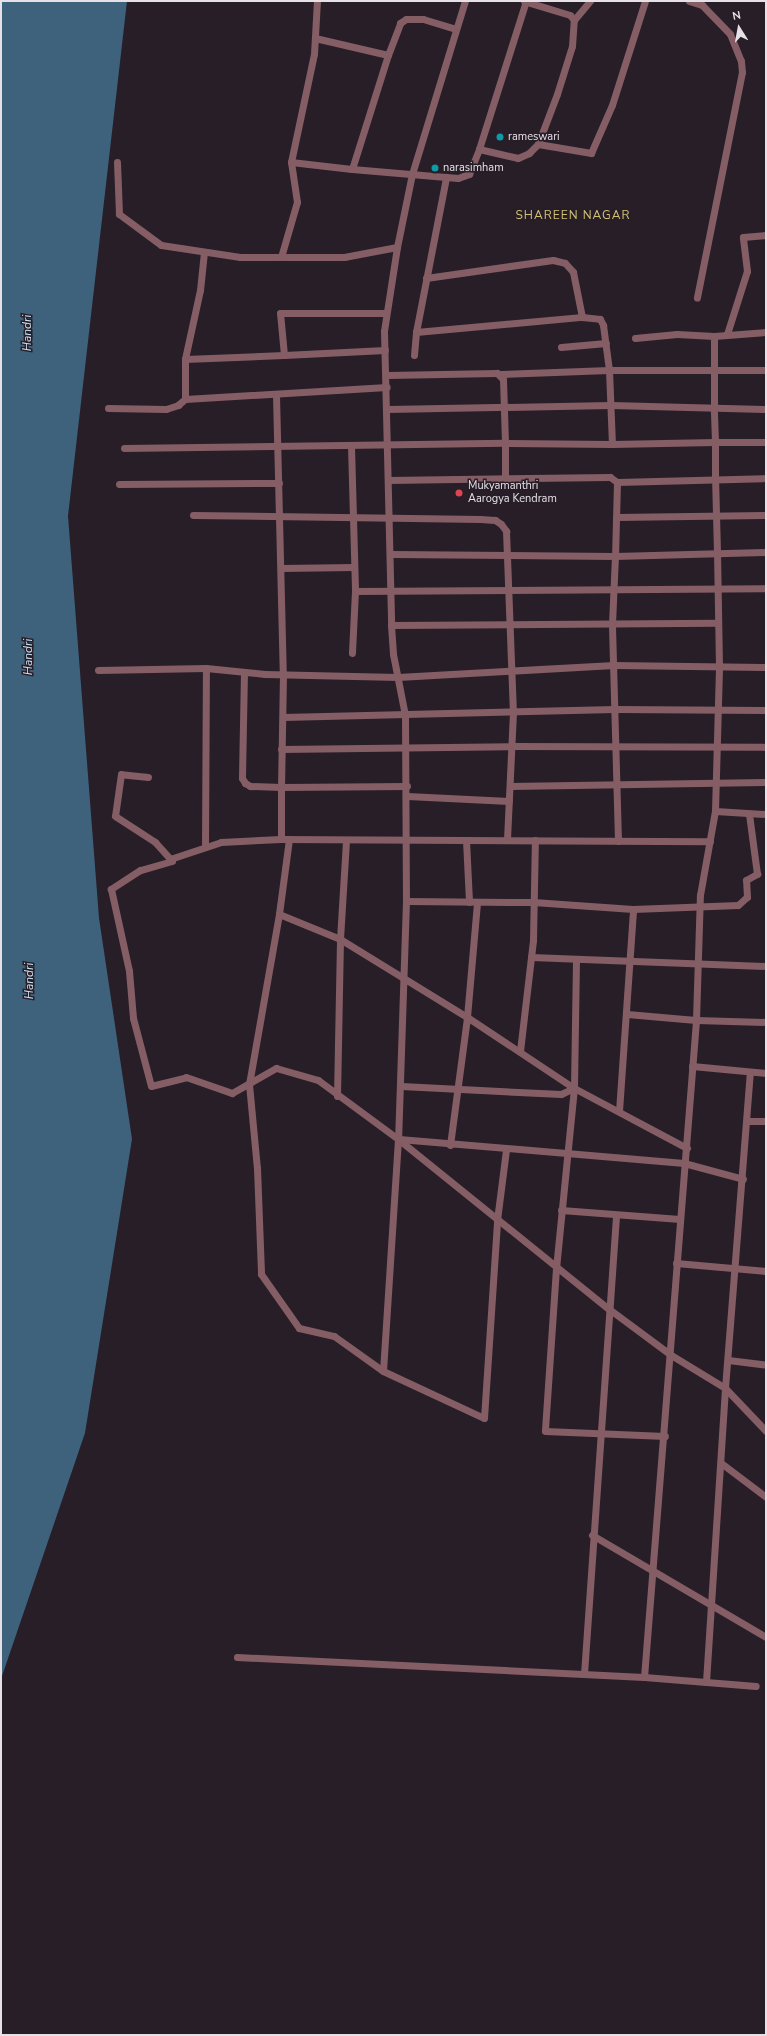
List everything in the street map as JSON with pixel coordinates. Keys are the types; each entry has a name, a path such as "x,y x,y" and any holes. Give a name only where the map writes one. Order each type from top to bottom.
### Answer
{"street":[{"path":"281,257 297,202 290,162 314,54 317,1"},
{"path":"383,1371 401,1086 407,796 405,715 391,626 387,375 384,350 385,313 412,174 465,1"},
{"path":"290,162 458,178 469,174 479,149 525,1 570,15 574,20"},
{"path":"479,149 518,158 529,153 538,144 572,46 574,20 590,1"},
{"path":"538,144 591,153 612,105 645,1"},
{"path":"689,1 702,5 730,34 742,72 697,298"},
{"path":"352,169 388,55 400,23 406,19 423,19 456,29"},
{"path":"315,38 388,55"},
{"path":"117,162 119,214 161,245 240,257 344,257 397,247"},
{"path":"414,355 416,332 446,177"},
{"path":"727,334 747,271 744,237 766,235"},
{"path":"185,399 185,359 200,290 204,252"},
{"path":"426,278 553,260 564,263 573,272 582,317"},
{"path":"284,355 280,314 385,313"},
{"path":"416,332 582,317 600,319 606,343 611,405 612,444"},
{"path":"635,338 677,334 714,336 766,332"},
{"path":"644,1677 665,1436 676,1263 696,1020 700,905 715,811 717,783 719,666 714,336"},
{"path":"561,347 606,343"},
{"path":"185,359 384,350"},
{"path":"387,375 501,374 608,370 766,370"},
{"path":"501,374 503,379 505,408 505,478"},
{"path":"108,408 166,409 178,406 185,399 276,395 387,387"},
{"path":"276,395 284,674 281,787 285,839 279,914 249,1084 258,1168 260,1274 299,1328 334,1336 383,1371 484,1418 497,1220 506,1150"},
{"path":"387,409 611,405 766,409"},
{"path":"124,448 505,443 612,444 766,442"},
{"path":"351,446 355,591 352,653"},
{"path":"388,480 610,477 617,482 716,478 766,478"},
{"path":"617,482 612,624 618,841"},
{"path":"119,484 279,483"},
{"path":"193,515 280,518 494,520 506,531 509,590 510,670 513,712 513,746 507,840"},
{"path":"616,517 766,515"},
{"path":"390,554 615,556 717,552 766,552"},
{"path":"281,568 354,567"},
{"path":"355,591 718,587 766,588"},
{"path":"391,626 718,623"},
{"path":"98,670 206,668 284,674 398,677 614,665 766,667"},
{"path":"205,847 206,668"},
{"path":"244,672 242,778 245,783 250,786 281,787 407,786"},
{"path":"283,717 615,709 766,710"},
{"path":"281,749 406,749 513,746 766,747"},
{"path":"148,777 121,774 115,816 154,842 170,859"},
{"path":"510,786 616,786 766,782"},
{"path":"407,796 509,801"},
{"path":"715,811 766,814"},
{"path":"406,901 533,902 634,910 700,905 738,905 747,897 746,880 757,874 749,814"},
{"path":"170,859 221,842 285,839 710,841"},
{"path":"337,1096 340,939 346,840"},
{"path":"466,840 469,902"},
{"path":"520,1051 531,958 535,840"},
{"path":"170,859 172,861 140,870 111,889 129,971 133,1018 151,1086 186,1077 232,1093 276,1068 318,1080 337,1096 398,1139 556,1268 609,1309 671,1355 725,1388 766,1431"},
{"path":"450,1145 467,1017 477,902"},
{"path":"619,1111 634,910"},
{"path":"279,914 340,939 467,1017 574,1088 686,1148"},
{"path":"531,958 698,966 766,966"},
{"path":"576,960 574,1088 566,1154 556,1268 545,1431 665,1436"},
{"path":"627,1014 696,1020 766,1022"},
{"path":"692,1066 766,1073"},
{"path":"706,1682 725,1388 748,1121 750,1072"},
{"path":"401,1086 561,1094 574,1088"},
{"path":"748,1121 766,1121"},
{"path":"398,1139 506,1150 684,1163 743,1179"},
{"path":"561,1210 680,1219"},
{"path":"584,1674 592,1535 616,1215"},
{"path":"676,1263 766,1271"},
{"path":"728,1360 766,1365"},
{"path":"721,1463 766,1497"},
{"path":"592,1535 654,1574 766,1637"},
{"path":"236,1657 644,1677 756,1686"}],"water":[{"name":"Handri","path":"1,1 127,1 68,516 99,918 132,1139 85,1433 1,1679"}],"place":[{"name":"rameswari","path":"500,137"},
{"name":"narasimham","path":"435,168"},
{"name":"Mukyamanthri Aarogya Kendram","path":"459,493"}],"district":[{"name":"SHAREEN NAGAR","path":"573,216"}]}
